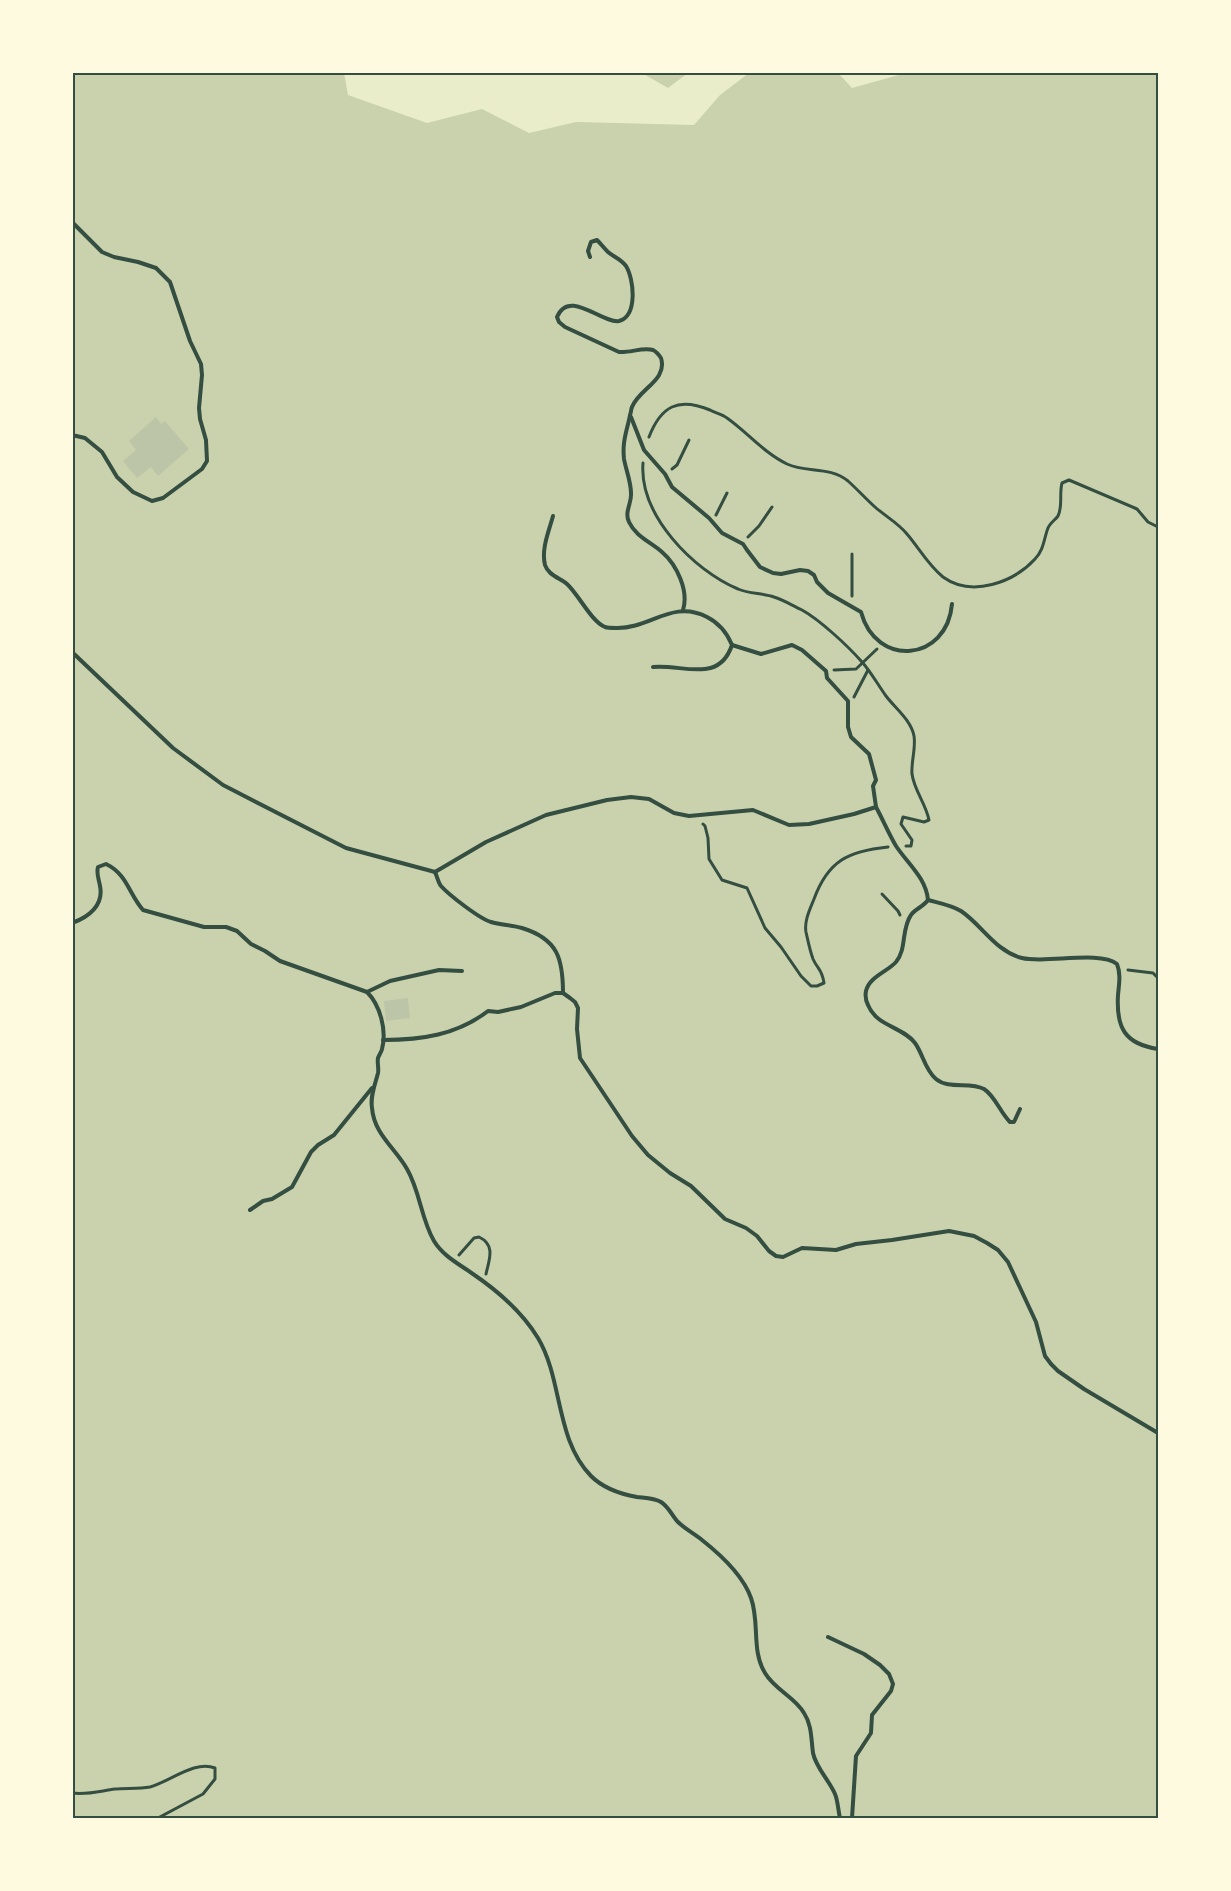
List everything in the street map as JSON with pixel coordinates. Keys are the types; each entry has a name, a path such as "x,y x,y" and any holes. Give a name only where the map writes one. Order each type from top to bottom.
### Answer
{"lane":[{"path":"72,222 102,252 156,268 170,282 190,341 201,364 199,408 206,440 207,461 202,469 163,498 152,501 133,492 122,482 102,452 85,438 72,435"},
{"path":"590,257 589,246 591,242 597,240 625,266 629,274 633,304 630,311 620,320 614,321 589,310 567,307 558,313 556,317 565,327 620,352 629,353 654,350 662,361 662,371 659,377 641,394 631,408 624,435 624,459 631,492 627,513 628,520 638,534 662,552 669,560 685,593 686,601 683,610"},
{"path":"630,416 644,450 665,474 672,487 713,522 727,537 744,544 760,567 773,573 781,574 800,570 808,571 814,575 817,582 828,593 861,612 863,622 874,638 881,644 896,650 912,651 923,648 933,642 947,626 952,604"},
{"path":"553,516 544,548 545,564 549,572 566,583 590,614 605,627 636,626 663,614 683,610 694,612 713,620 723,629 732,645 761,654 792,645 802,650 826,672 827,678 848,700 848,727 851,737 869,754 876,780 873,786 876,807 896,846 921,879 926,889 928,900"},
{"path":"653,667 670,666 702,671 718,665 726,659 732,645"},
{"path":"72,652 173,748 223,785 346,848 435,872 486,842 546,815 607,800 630,797 650,799 674,813 689,816 753,810 789,826 810,824 876,807"},
{"path":"72,923 84,918 97,905 101,892 96,871 98,866 106,864 122,875 136,902 143,910 204,927 226,927 237,931 251,944 280,961 366,992 372,998 382,1021 383,1040 383,1047 378,1058 379,1069 371,1104 374,1122 387,1143 406,1167 434,1241 453,1261 493,1289 516,1310 540,1340 551,1369 568,1434 577,1455 589,1474 599,1483 613,1490 661,1502 678,1523 714,1550 740,1578 751,1597 757,1652 761,1665 775,1686 804,1712 810,1729 813,1754 835,1795 840,1818"},
{"path":"435,872 440,885 460,902 490,922 522,928 545,938 555,950 563,969 563,994"},
{"path":"928,900 910,916 899,957 867,987 866,998 871,1010 881,1022 908,1036 915,1044 928,1071 935,1079 942,1083 982,1088 988,1092 1010,1122 1014,1122 1020,1109"},
{"path":"928,900 946,904 962,912 994,942 1013,956 1041,960 1082,957 1113,961 1119,969 1117,1014 1126,1036 1139,1045 1158,1049"},
{"path":"366,992 390,981 439,970 462,971"},
{"path":"383,1040 438,1036 476,1020 488,1011 498,1012 521,1008 548,995 563,994 575,1002 578,1008 577,1029 580,1058 621,1121 648,1155 670,1173 691,1186 725,1219 746,1228 769,1251 776,1256 784,1258 802,1248 836,1250 856,1244 935,1232 949,1231 974,1236 998,1250 1008,1262 1036,1322 1046,1356 1051,1364 1084,1389 1158,1433"},
{"path":"250,1210 292,1187 311,1152 334,1135 374,1086"},
{"path":"828,1637 864,1654 880,1665 889,1674 893,1684 891,1691 872,1715 871,1733 856,1756 852,1818"}],"path":[{"path":"689,816 705,826 708,838 709,859 722,880 747,888 765,928 801,976 811,986 824,983 822,972 813,959 806,930 809,911 820,881 832,866 846,857 863,851 896,846 911,846 912,840 901,824 903,817 924,822 929,820 927,809 916,788 912,773 914,735 905,718 888,698 864,663 804,611 775,597 739,590 715,578 680,548 658,520 648,499 642,470 644,450 655,422 666,410 682,404 697,405 726,417 774,456 789,465 833,473 846,480 906,532 930,565 944,578 960,585 980,587 1000,582 1020,572 1036,558 1044,545 1049,525 1058,516 1061,501 1059,493 1062,483 1069,480 1137,509 1148,522 1156,526 1158,525"},
{"path":"665,474 677,465 689,440"},
{"path":"713,522 727,494"},
{"path":"744,544 772,507"},
{"path":"852,554 852,606"},
{"path":"826,672 856,669 881,644"},
{"path":"848,708 868,670"},
{"path":"882,894 898,911 905,930"},
{"path":"1119,969 1153,974 1158,978"},
{"path":"453,1261 474,1238 484,1239 490,1246 491,1255 486,1274 493,1289"},
{"path":"72,1793 85,1795 149,1787 196,1766 208,1765 215,1768 215,1779 203,1794 158,1818"}],"green space":[{"path":"1157,72 1158,1818 73,1818 72,73 344,73 348,95 427,123 482,109 529,133 576,122 694,125 720,95 749,73 838,73 852,88 906,73"},
{"path":"642,73 688,73 668,88"}],"building":[{"path":"156,417 161,424 165,421 189,449 158,476 151,467 137,478 123,461 136,450 129,441"},
{"path":"408,998 410,1018 386,1021 384,1001"}]}
